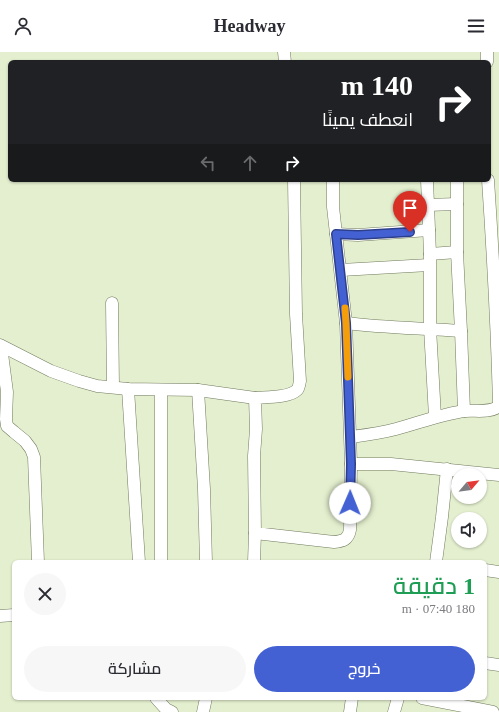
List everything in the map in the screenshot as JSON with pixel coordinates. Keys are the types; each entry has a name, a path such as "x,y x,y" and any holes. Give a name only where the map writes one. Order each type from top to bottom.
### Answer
{"street":[{"path":"1,345 51,371 97,386 128,389 198,390 255,398 294,392 298,389 300,382 296,314 294,182"},
{"path":"255,533 334,542 346,539 350,530 351,464 346,323 333,207 333,182"},
{"path":"427,182 430,260 430,328 436,417"},
{"path":"457,182 457,252 464,411"},
{"path":"350,437 378,433 464,411 491,410 498,407 496,255 488,182"},
{"path":"428,205 457,204"},
{"path":"336,234 358,235 429,230"},
{"path":"341,270 430,260 457,252"},
{"path":"112,303 113,387"},
{"path":"346,323 395,328 430,328 461,331"},
{"path":"1,345 7,392 7,426 26,441 34,457 38,560"},
{"path":"128,389 139,560"},
{"path":"161,390 162,560"},
{"path":"198,390 204,489 206,560"},
{"path":"254,560 255,398"},
{"path":"351,464 391,464 499,475"},
{"path":"435,560 442,517 446,469"},
{"path":"487,570 499,572"},
{"path":"0,616 12,616"},
{"path":"487,663 499,665"},
{"path":"158,700 166,709 172,712"},
{"path":"203,712 206,700"},
{"path":"350,712 352,700"},
{"path":"394,712 397,700"},
{"path":"432,700 493,712"}],"slow traffic":[{"path":"345,308 348,377"}],"route":[{"path":"350,503 351,464 346,323 336,234 358,235 410,232"}]}
